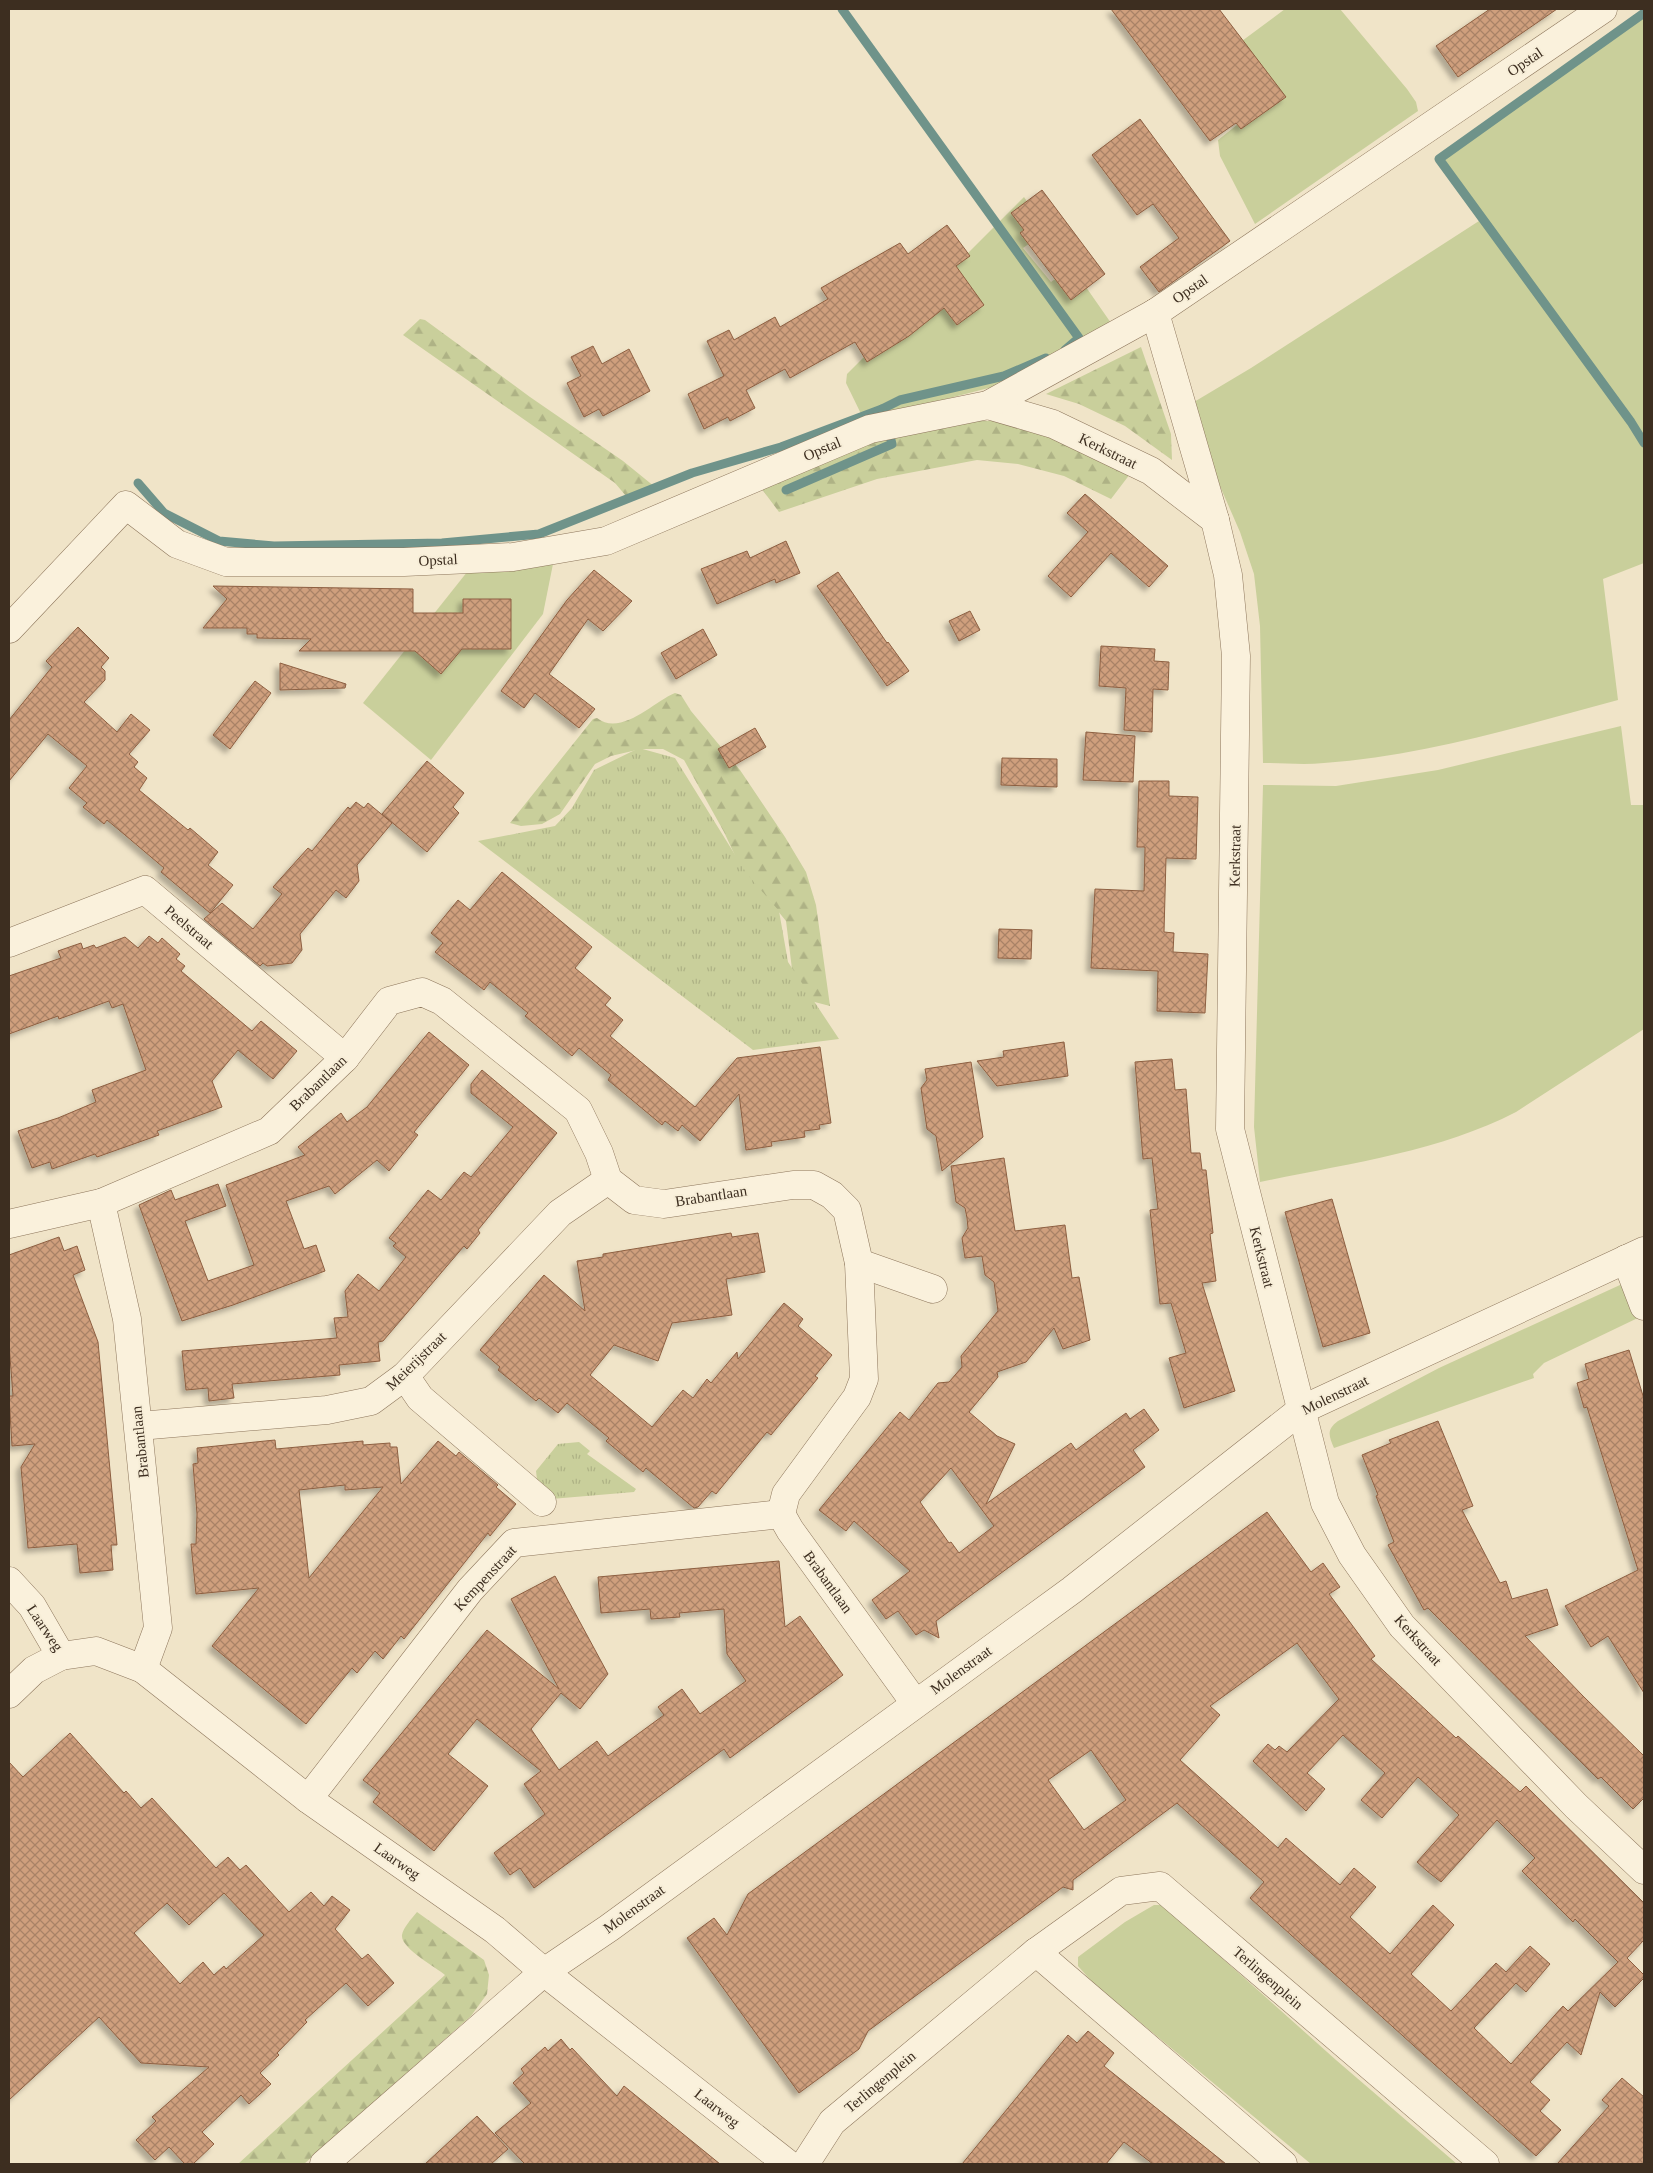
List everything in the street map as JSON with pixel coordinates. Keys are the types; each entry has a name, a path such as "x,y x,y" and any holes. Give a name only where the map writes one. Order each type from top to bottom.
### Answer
{"street":[{"name":"Opstal","path":"9,629 126,505 177,544 226,562 404,562 513,557 606,541 870,429 988,405 1155,313 1603,9"},
{"name":"Kerkstraat","path":"1155,313 1215,520 1228,575 1236,656 1230,1129 1325,1503 1352,1555 1402,1626 1576,1806 1644,1870"},
{"name":"Kerkstraat","path":"988,405 1053,424 1151,472 1215,520"},
{"name":"Peelstraat","path":"9,943 145,890 344,1058"},
{"name":"Brabantlaan","path":"143,1669 158,1628 127,1319 101,1203 269,1130 344,1058 389,1001 422,992 442,1001 578,1110 599,1153 608,1180 634,1200 664,1204 725,1193 793,1185 814,1185 832,1195 847,1210 858,1264 864,1379 857,1397 786,1494 782,1514 790,1530 915,1702"},
{"name":"Meierijstraat","path":"139,1426 327,1410 371,1401 405,1376 560,1213 608,1180"},
{"path":"9,1224 101,1203"},
{"name":"Molenstraat","path":"324,2164 544,1972 609,1928 915,1702 1072,1590 1301,1410 1635,1255"},
{"path":"1635,1255 1644,1306"},
{"path":"858,1264 934,1289"},
{"path":"405,1376 420,1398 542,1502"},
{"name":"Kempenstraat","path":"308,1799 470,1590 514,1543 782,1514"},
{"name":"Laarweg","path":"9,1580 32,1606 60,1656 96,1651 143,1669 308,1799 495,1930 544,1972 788,2164"},
{"path":"9,1694 34,1670 60,1656"},
{"name":"Terlingenplein","path":"806,2164 832,2122 1036,1952 1121,1891 1160,1886 1485,2164"},
{"path":"1036,1952 1283,2164"}],"green space":[{"path":"1285,9 1340,9 1407,89 1416,102 1418,111 1255,224 1220,156 1218,140 1257,109 1223,55"},
{"path":"1644,16 1644,563 1603,579 1618,700 1509,730 1398,754 1316,764 1263,763 1260,626 1254,574 1240,532 1202,445 1189,405 1251,368 1479,221 1439,163"},
{"path":"1024,197 1047,231 1023,248 1051,282 1072,267 1111,323 1008,383 864,420 846,383 847,374"},
{"path":"420,319 425,320 530,397 623,461 655,487 626,496 615,483 403,335"},
{"path":"1141,347 1171,434 1172,460 1125,426 1079,404 1046,394"},
{"path":"969,421 1020,421 1130,474 1111,499 1064,476 1018,464 977,460 877,479 779,512 755,480 801,463 917,429"},
{"path":"557,544 543,614 431,760 363,703 479,557"},
{"path":"675,693 681,695 691,711 740,770 806,872 816,905 830,1006 803,999 794,985 786,921 769,900 745,877 724,832 684,760 663,749 641,749 611,756 595,764 560,814 542,824 521,826 510,823 593,719 597,718 606,723 626,721"},
{"path":"1621,726 1631,805 1644,805 1644,1029 1516,1112 1486,1126 1424,1147 1260,1182 1254,1127 1263,785 1336,786 1438,770"},
{"path":"639,748 675,758 747,874 779,911 788,962 839,1039 753,1050 478,841 555,826 572,808 594,770"},
{"path":"1644,1274 1644,1315 1544,1363 1533,1374 1534,1378 1334,1448 1330,1430 1338,1421 1439,1368"},
{"path":"579,1442 590,1451 587,1454 636,1489 634,1492 551,1499 538,1488 536,1471 558,1444"},
{"path":"1154,1905 1161,1905 1176,1917 1336,2060 1457,2164 1311,2164 1094,1984 1078,1966 1078,1957 1125,1922"},
{"path":"417,1912 484,1960 489,1975 487,1994 471,2016 304,2164 238,2164 445,1975 413,1952 403,1940 404,1929"}],"building":[{"path":"1111,9 1219,9 1286,97 1241,129 1236,123 1210,141"},
{"path":"1490,9 1557,9 1458,77 1436,46"},
{"path":"1140,119 1230,241 1159,292 1140,267 1179,238 1153,204 1137,215 1092,155"},
{"path":"1042,190 1105,274 1071,300 1020,233 1024,230 1011,213"},
{"path":"947,225 970,256 956,266 984,305 957,325 944,308 909,336 867,362 855,342 790,378 785,369 746,390 755,408 730,421 728,417 704,429 688,394 724,376 707,341 729,330 734,340 775,317 780,327 828,299 821,288 900,243 908,254"},
{"path":"593,346 602,364 629,349 650,391 603,416 599,409 584,417 567,383 581,376 571,357"},
{"path":"1085,494 1168,566 1149,587 1111,553 1071,597 1048,576 1088,532 1067,513"},
{"path":"786,541 800,573 776,583 775,579 717,604 701,569 747,551 750,558"},
{"path":"594,570 632,601 603,631 588,619 549,674 595,709 579,728 535,693 524,708 501,691 567,600"},
{"path":"838,572 887,643 909,671 887,686 817,586"},
{"path":"213,586 413,589 413,613 463,613 463,599 511,599 511,649 462,649 441,674 415,651 299,651 311,639 257,638 257,634 247,634 247,628 203,628 227,599"},
{"path":"970,611 980,630 959,641 949,621"},
{"path":"78,627 109,658 101,667 105,671 105,680 84,702 117,732 131,714 150,730 129,754 138,762 134,767 147,778 139,790 188,830 190,828 218,852 208,865 233,885 210,913 161,872 164,868 125,835 107,820 104,824 83,807 87,803 69,788 87,766 48,734 9,781 9,720 52,667 46,661"},
{"path":"703,629 717,655 676,679 661,653"},
{"path":"1101,646 1155,649 1154,661 1169,662 1168,690 1153,689 1152,732 1124,730 1126,688 1099,686"},
{"path":"280,663 346,684 345,688 280,690"},
{"path":"255,681 271,693 230,749 213,735"},
{"path":"755,728 766,747 729,768 718,749"},
{"path":"1086,732 1135,736 1133,782 1083,780"},
{"path":"1002,758 1057,759 1057,787 1001,785"},
{"path":"427,761 464,793 453,807 459,813 427,852 382,814"},
{"path":"1139,781 1169,781 1169,796 1198,797 1196,859 1166,858 1164,932 1174,933 1173,952 1208,954 1205,1013 1157,1011 1158,971 1091,968 1095,889 1144,891 1145,847 1137,847"},
{"path":"356,802 364,808 368,803 392,823 357,865 359,881 346,898 336,890 300,934 302,950 292,963 267,966 263,963 260,966 204,919 222,903 253,929 282,894 273,887 308,848 312,851 348,807 350,809"},
{"path":"502,872 592,947 575,968 611,998 605,1005 623,1020 610,1036 695,1107 737,1058 820,1047 831,1123 819,1125 820,1129 804,1131 805,1137 771,1142 772,1146 746,1150 739,1094 700,1141 682,1125 678,1131 665,1121 662,1125 608,1080 611,1075 579,1048 572,1056 525,1016 528,1013 490,982 484,990 435,952 443,943 431,933 458,900 470,910"},
{"path":"999,929 1032,930 1031,959 998,958"},
{"path":"149,936 158,943 162,938 180,954 176,959 185,966 181,971 252,1031 261,1021 297,1051 273,1079 238,1050 212,1081 222,1107 157,1131 159,1135 97,1157 95,1154 52,1169 50,1162 32,1168 18,1131 58,1118 96,1102 92,1090 146,1070 123,1004 112,1008 109,1001 59,1019 58,1016 9,1034 9,976 61,958 58,951 81,943 83,949 94,945 96,948 125,937 138,948"},
{"path":"429,1032 469,1065 414,1132 418,1135 389,1171 377,1160 335,1194 329,1186 286,1201 304,1249 316,1245 325,1271 233,1305 182,1321 139,1205 171,1190 175,1200 218,1184 226,1206 185,1221 208,1281 254,1265 226,1185 305,1155 298,1147 341,1113 347,1122 367,1107"},
{"path":"1064,1042 1068,1076 997,1086 977,1061 1004,1057 1003,1051"},
{"path":"1172,1059 1175,1090 1186,1089 1191,1153 1200,1153 1202,1170 1206,1170 1213,1233 1210,1234 1216,1281 1202,1283 1235,1391 1184,1408 1169,1358 1186,1353 1171,1303 1160,1304 1150,1210 1158,1209 1152,1158 1143,1159 1135,1062"},
{"path":"971,1062 983,1137 942,1171 936,1136 927,1129 921,1088 927,1080 925,1069"},
{"path":"482,1070 557,1133 478,1230 480,1233 467,1249 464,1246 383,1341 378,1342 380,1361 339,1365 340,1375 232,1384 234,1398 209,1401 208,1388 186,1390 182,1351 337,1338 334,1318 348,1317 345,1291 358,1274 379,1291 406,1257 393,1246 396,1243 389,1238 428,1190 441,1200 464,1172 471,1177 513,1127 471,1093 471,1084"},
{"path":"1004,1158 1015,1231 1065,1225 1072,1278 1079,1277 1090,1340 1063,1349 1054,1328 1026,1362 997,1372 998,1377 969,1412 997,1436 1015,1444 986,1504 1071,1443 1076,1450 1126,1413 1130,1419 1144,1409 1159,1430 1133,1450 1145,1467 936,1621 939,1638 924,1630 916,1635 898,1611 886,1619 872,1600 910,1571 854,1521 846,1531 819,1510 900,1412 909,1420 938,1383 949,1382 962,1367 961,1356 998,1311 994,1282 985,1275 982,1256 965,1258 962,1238 968,1228 967,1218 965,1208 956,1202 951,1166","holes":["951,1468 994,1526 959,1553 951,1542 949,1543 920,1502"]},
{"path":"1332,1199 1370,1333 1323,1347 1285,1212"},
{"path":"731,1233 732,1237 758,1233 765,1272 726,1279 732,1315 672,1323 658,1361 614,1345 590,1375 652,1427 683,1390 693,1398 707,1379 711,1383 737,1352 738,1359 784,1303 803,1319 798,1326 832,1355 815,1376 818,1378 771,1435 767,1432 716,1494 712,1491 698,1507 694,1508 646,1468 643,1472 606,1441 609,1438 567,1403 558,1413 539,1398 536,1401 498,1370 500,1367 480,1350 544,1275 585,1311 577,1261 603,1257 603,1254"},
{"path":"59,1237 64,1251 77,1246 85,1270 73,1275 98,1342 117,1545 111,1545 113,1570 80,1573 77,1544 28,1548 21,1467 35,1444 12,1446 9,1396 13,1396 9,1344 9,1255"},
{"path":"1629,1350 1644,1399 1644,1693 1608,1636 1591,1647 1565,1606 1638,1570 1587,1407 1584,1408 1577,1383 1589,1379 1585,1364"},
{"path":"1438,1421 1473,1506 1462,1510 1500,1583 1506,1581 1512,1599 1547,1589 1558,1625 1525,1636 1644,1756 1644,1798 1633,1809 1601,1777 1598,1779 1428,1608 1424,1610 1388,1545 1394,1542 1362,1455 1391,1443 1389,1440"},
{"path":"275,1440 276,1449 363,1441 363,1445 390,1443 390,1447 397,1447 401,1484 438,1441 456,1456 459,1452 498,1485 496,1487 516,1504 490,1536 488,1533 404,1639 401,1636 383,1659 375,1651 357,1673 352,1668 306,1724 212,1646 259,1588 196,1594 191,1544 196,1544 197,1514 193,1464 198,1463 197,1448","holes":["345,1485 345,1490 383,1487 309,1578 299,1490"]},
{"path":"1267,1512 1311,1572 1323,1563 1340,1587 1329,1594 1375,1656 1371,1659 1456,1738 1458,1736 1520,1792 1526,1786 1644,1903 1644,1940 1627,1958 1644,1975 1644,1978 1615,2007 1600,1992 1581,2055 1567,2042 1530,2082 1550,2100 1540,2111 1561,2130 1536,2156 1250,1898 1264,1882 1177,1803 1073,1880 1073,1890 1063,1887 868,2031 859,2049 799,2093 687,1938 714,1918 727,1935 748,1894","holes":["1297,1643 1339,1699 1287,1752 1279,1746 1275,1750 1268,1744 1253,1761 1306,1811 1325,1789 1307,1773 1343,1735 1385,1773 1361,1800 1382,1818 1418,1777 1459,1815 1417,1862 1427,1871 1441,1882 1497,1820 1535,1858 1522,1871 1573,1922 1575,1919 1618,1962 1568,2011 1563,2006 1511,2064 1474,2028 1516,1983 1526,1992 1550,1964 1530,1946 1506,1972 1496,1963 1451,2011 1411,1974 1454,1925 1433,1905 1390,1954 1350,1917 1376,1887 1354,1868 1340,1885 1286,1838 1278,1848 1180,1760 1220,1715 1210,1706","1091,1750 1126,1800 1084,1830 1048,1780"]},
{"path":"779,1561 785,1627 800,1616 843,1675 730,1758 724,1749 534,1888 520,1868 510,1875 494,1853 545,1814 524,1784 541,1771 477,1719 448,1754 488,1786 434,1851 373,1802 380,1793 363,1780 487,1630 559,1689 511,1599 555,1576 608,1674 580,1709 561,1693 531,1729 559,1770 597,1741 608,1756 664,1715 658,1707 682,1689 700,1714 746,1681 727,1654 724,1609 679,1613 680,1617 651,1619 650,1609 601,1613 598,1577"},
{"path":"70,1733 124,1793 126,1791 141,1808 152,1798 216,1868 228,1857 240,1870 246,1865 289,1912 311,1892 324,1906 332,1896 350,1910 335,1929 362,1959 368,1954 394,1983 368,2006 346,1983 305,2020 307,2022 277,2053 279,2055 260,2073 271,2084 249,2104 241,2095 202,2132 214,2144 193,2164 185,2164 169,2147 155,2160 136,2140 156,2121 152,2117 209,2067 141,2063 99,2017 9,2100 9,1762 23,1777","holes":["224,1893 264,1935 226,1969 224,1966 214,1975 203,1962 180,1984 134,1933 167,1903 189,1925"]},
{"path":"1088,2031 1114,2053 1104,2066 1226,2164 1153,2164 1124,2142 1106,2164 962,2164 1068,2035 1077,2043"},
{"path":"561,2039 570,2050 572,2048 617,2096 624,2086 720,2164 525,2164 495,2133 531,2103 513,2083 524,2073 521,2069 545,2047 548,2051"},
{"path":"1622,2078 1644,2097 1644,2164 1557,2164 1609,2106 1602,2100"},
{"path":"477,2116 508,2149 491,2164 425,2164"}],"waterway":[{"path":"842,9 1079,338 1065,350"},
{"path":"1644,13 1439,159 1631,422 1644,443"},
{"path":"883,413 882,409 900,400 1004,376 1046,358"},
{"path":"138,483 164,513 219,541 274,546 442,543 539,534 692,473 781,447 882,409"},
{"path":"786,490 892,444 888,428"}]}
